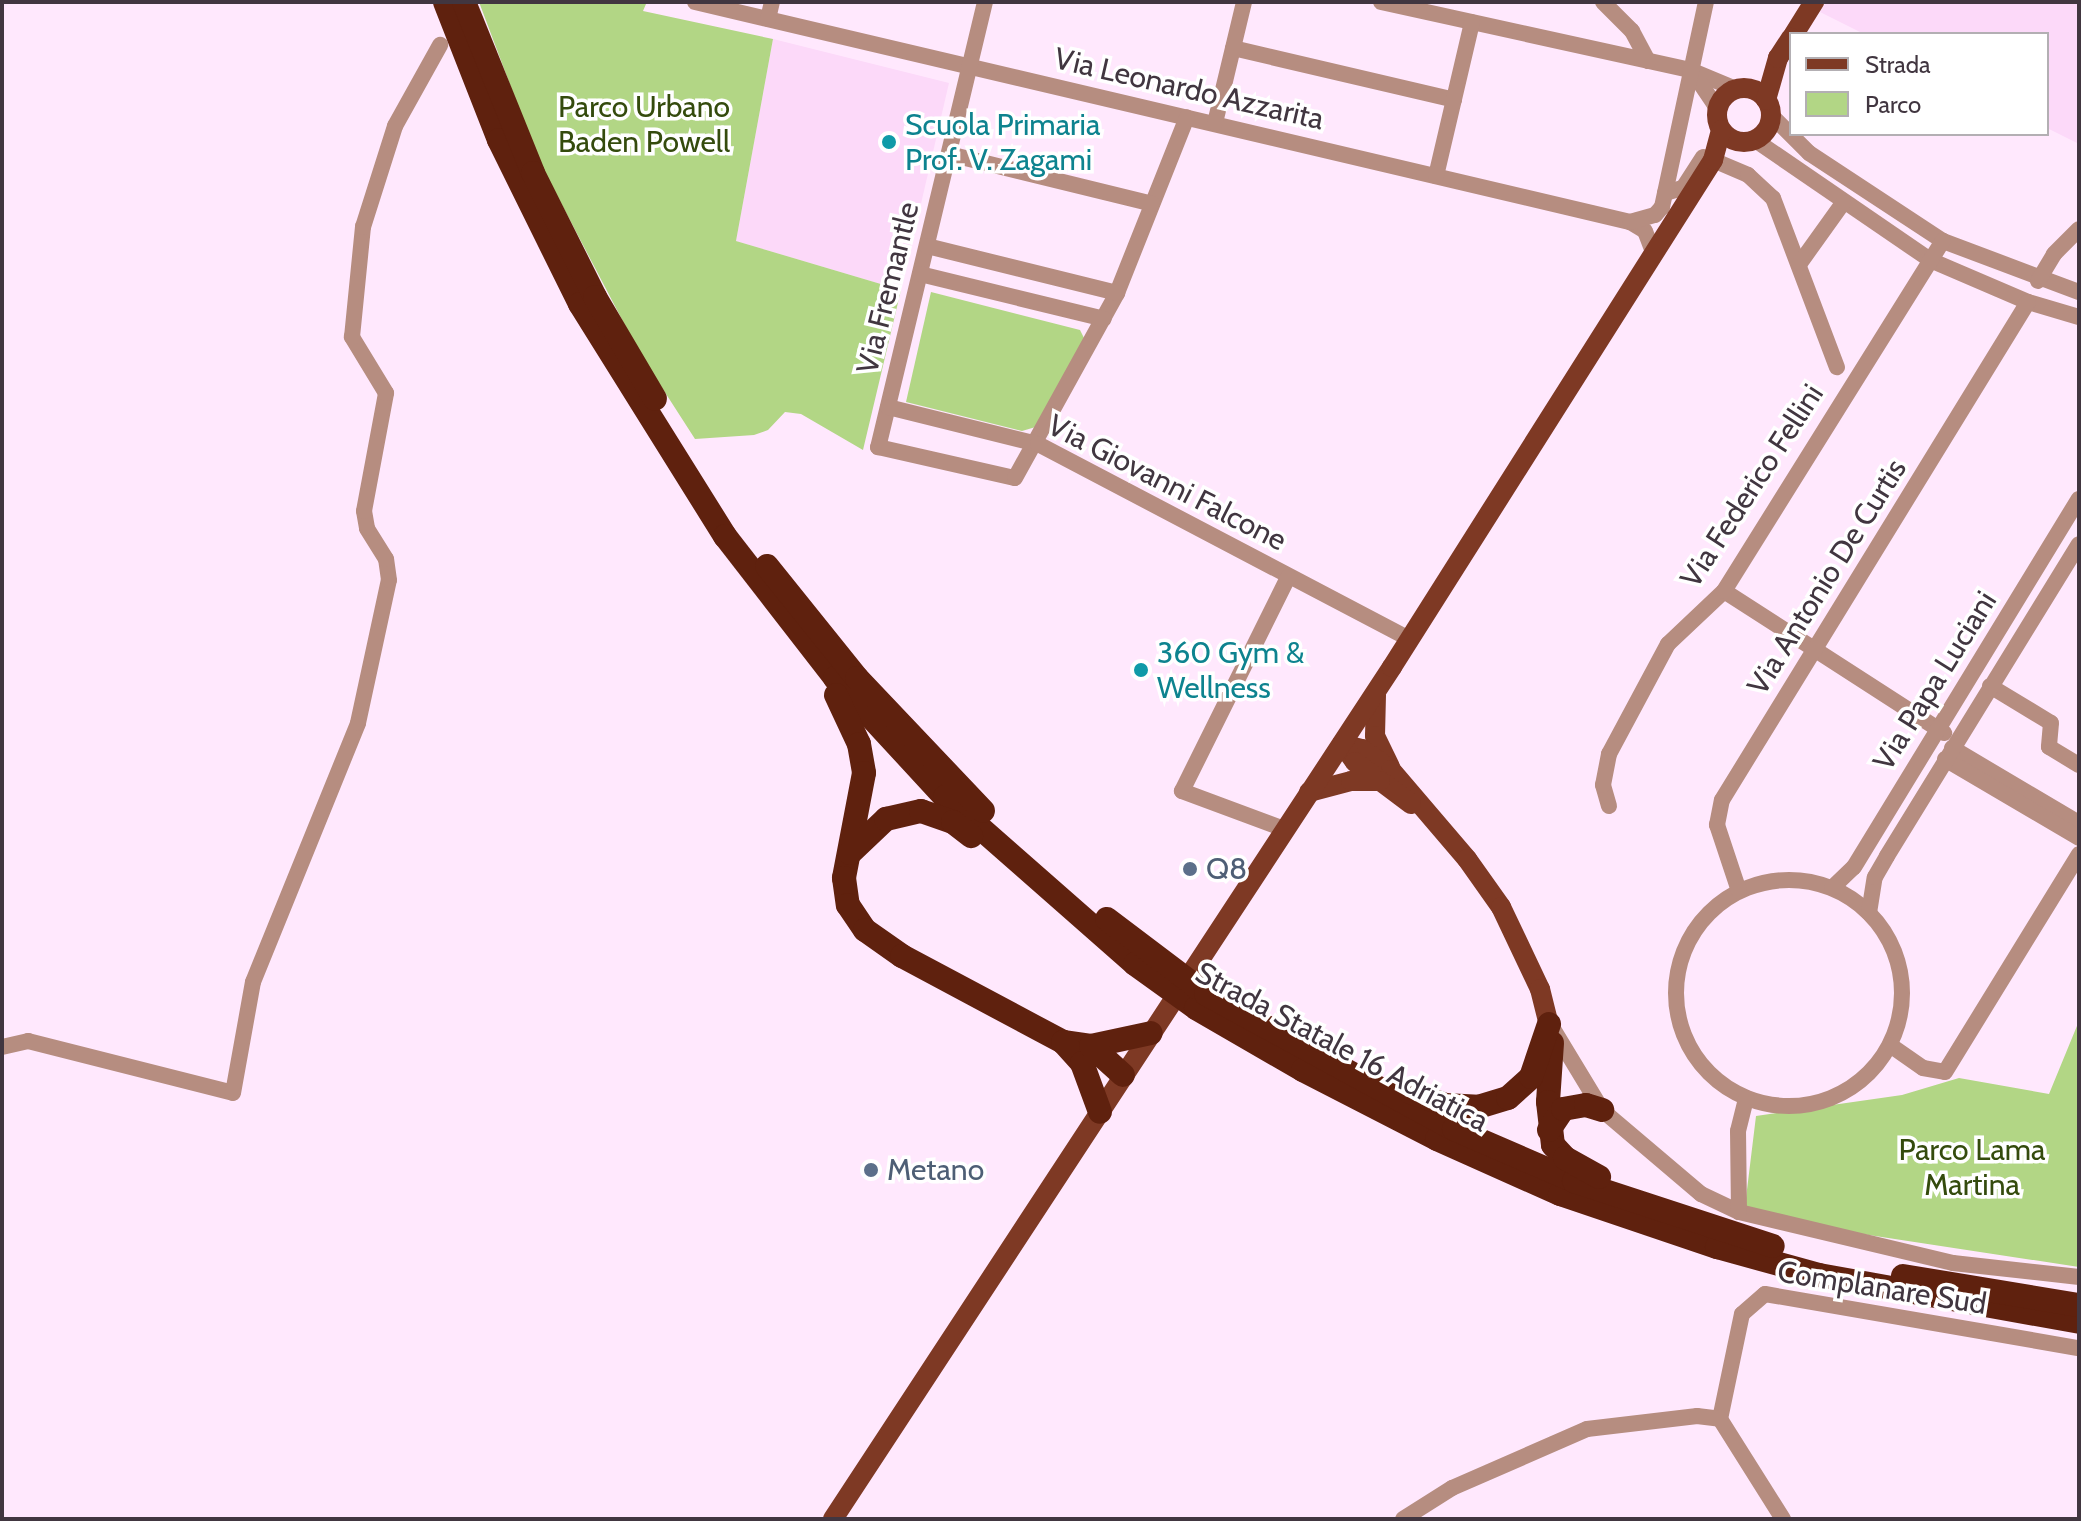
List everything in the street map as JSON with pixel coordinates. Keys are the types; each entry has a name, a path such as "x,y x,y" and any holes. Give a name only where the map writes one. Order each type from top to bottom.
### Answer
{"highway":[{"name":"Strada Statale 16 Adriatica","path":"445,2 517,180 607,352 676,465 782,612 935,787 1059,901 1201,1001 1437,1139 1631,1219 1819,1275 2079,1322"},
{"name":"Strada Statale 16 Adriatica","path":"464,2 514,131 595,297 691,457 765,562 857,678 972,801 1154,968"},
{"path":"782,612 849,715 859,744 863,785 844,878 848,905 865,930 902,956 1123,1075"},
{"path":"850,853 886,819 921,811 953,822 1059,901"},
{"name":"Strada Statale 16 Adriatica","path":"1201,1001 1510,1155 1661,1212 1821,1259 2079,1305"},
{"path":"1319,1060 1445,1105 1478,1107 1508,1098 1531,1077 1549,1024"},
{"path":"1549,1024 1553,1054 1549,1130 1565,1158 1661,1212"},
{"path":"1086,1055 1151,1033"},
{"path":"1086,1055 1100,1112"},
{"path":"1549,1130 1563,1109 1586,1105 1602,1110"}],"main road":[{"path":"1795,32 1814,2"},
{"path":"833,1519 1342,744 1713,160 1720,133 1717,108 1778,58 1789,41"},
{"path":"1713,160 1767,129 1778,58"},
{"path":"1739,88 1769,107"},
{"path":"1720,133 1748,141"},
{"path":"1376,691 1375,736 1386,776"},
{"path":"1342,744 1386,776 1441,830 1501,907 1540,989 1549,1024"},
{"path":"1309,792 1386,776"}],"street":[{"name":"Via Leonardo Azzarita","path":"695,2 770,10 970,66 1630,222"},
{"name":"Via Fremantle","path":"985,2 878,447 1015,478 1038,444"},
{"path":"1215,123 1244,2"},
{"path":"1381,2 1690,70 1739,88"},
{"path":"1603,2 1632,31 1648,61"},
{"path":"1630,222 1655,215 1665,193 1706,2"},
{"path":"1436,176 1472,22"},
{"path":"2,1047 28,1041 233,1093 253,982 358,723 389,580 386,559 367,528 364,511 386,393 352,337 361,243 395,126 440,45"},
{"path":"1233,48 1454,100"},
{"path":"1690,70 1717,108"},
{"path":"1769,107 1789,130"},
{"path":"1038,444 1117,293 1187,117"},
{"path":"1665,193 1683,188 1720,133"},
{"path":"1794,136 1809,153 1943,241 2038,281 2079,292"},
{"path":"1748,141 1800,166 1843,203 1930,260 2028,302 2079,317"},
{"path":"949,154 1152,204"},
{"path":"1713,160 1762,185 1773,198 1800,263 1816,324 1837,367"},
{"path":"1800,263 1843,203"},
{"path":"1630,222 1645,231 1653,252"},
{"path":"2038,281 2054,254 2079,229"},
{"name":"Via Federico Fellini","path":"1609,806 1603,785 1609,754 1668,644 1724,591 1943,241"},
{"path":"927,246 1117,293"},
{"path":"920,274 1104,319"},
{"name":"Via Antonio De Curtis","path":"1739,891 1717,825 1722,800 2028,302"},
{"name":"Via Giovanni Falcone","path":"888,407 1038,444 1409,639"},
{"name":"Via Papa Luciani","path":"1832,888 1854,867 2079,499"},
{"name":"Via Papa Luciani","path":"1869,913 1875,877 1951,749 2079,546"},
{"path":"2042,560 2061,573"},
{"path":"1284,829 1182,791 1288,577"},
{"path":"1724,591 1938,729 1951,749 2079,838"},
{"path":"1990,686 2051,723 2049,747 2079,765"},
{"path":"1951,749 2079,823"},
{"path":"1890,1045 1923,1068 1945,1072 2079,854"},
{"path":"1785,880 1832,888 1869,913 1899,966 1902,1006 1890,1045 1865,1077 1829,1099 1787,1106 1746,1098 1716,1079 1692,1052 1679,1020 1675,984 1695,929 1719,903 1739,891 1785,880"},
{"path":"1549,1024 1602,1110 1658,1163 1701,1194 1739,1212 1953,1263 2079,1277"},
{"path":"1739,1212 1737,1144 1746,1098"},
{"name":"Complanare Sud","path":"1720,1419 1742,1314 1765,1294 2079,1348"},
{"path":"1403,1519 1452,1488 1587,1429 1697,1416 1720,1419 1783,1519"}],"shaded area":[{"path":"1826,2 2079,2 2079,144 2049,129 2049,32 1860,32 1820,12"},
{"path":"773,39 949,83 901,290 736,241"}],"green space":[{"name":"Parco Urbano Baden Powell","path":"479,2 638,2 646,4 643,11 773,39 736,241 901,290 863,450 801,414 785,412 768,430 754,435 695,439 639,352 538,159"},
{"path":"931,292 1080,330 1084,338 1039,426 1022,431 906,402"},
{"name":"Parco Lama Martina","path":"2079,1021 2079,1267 1849,1232 1745,1206 1756,1116 1902,1095 1959,1078 2049,1094"}],"place":[{"name":"Scuola Primaria Prof. V. Zagami","path":"889,142"},
{"name":"360 Gym & Wellness","path":"1141,670"},
{"name":"Q8","path":"1190,869"},
{"name":"Metano","path":"871,1170"}]}
